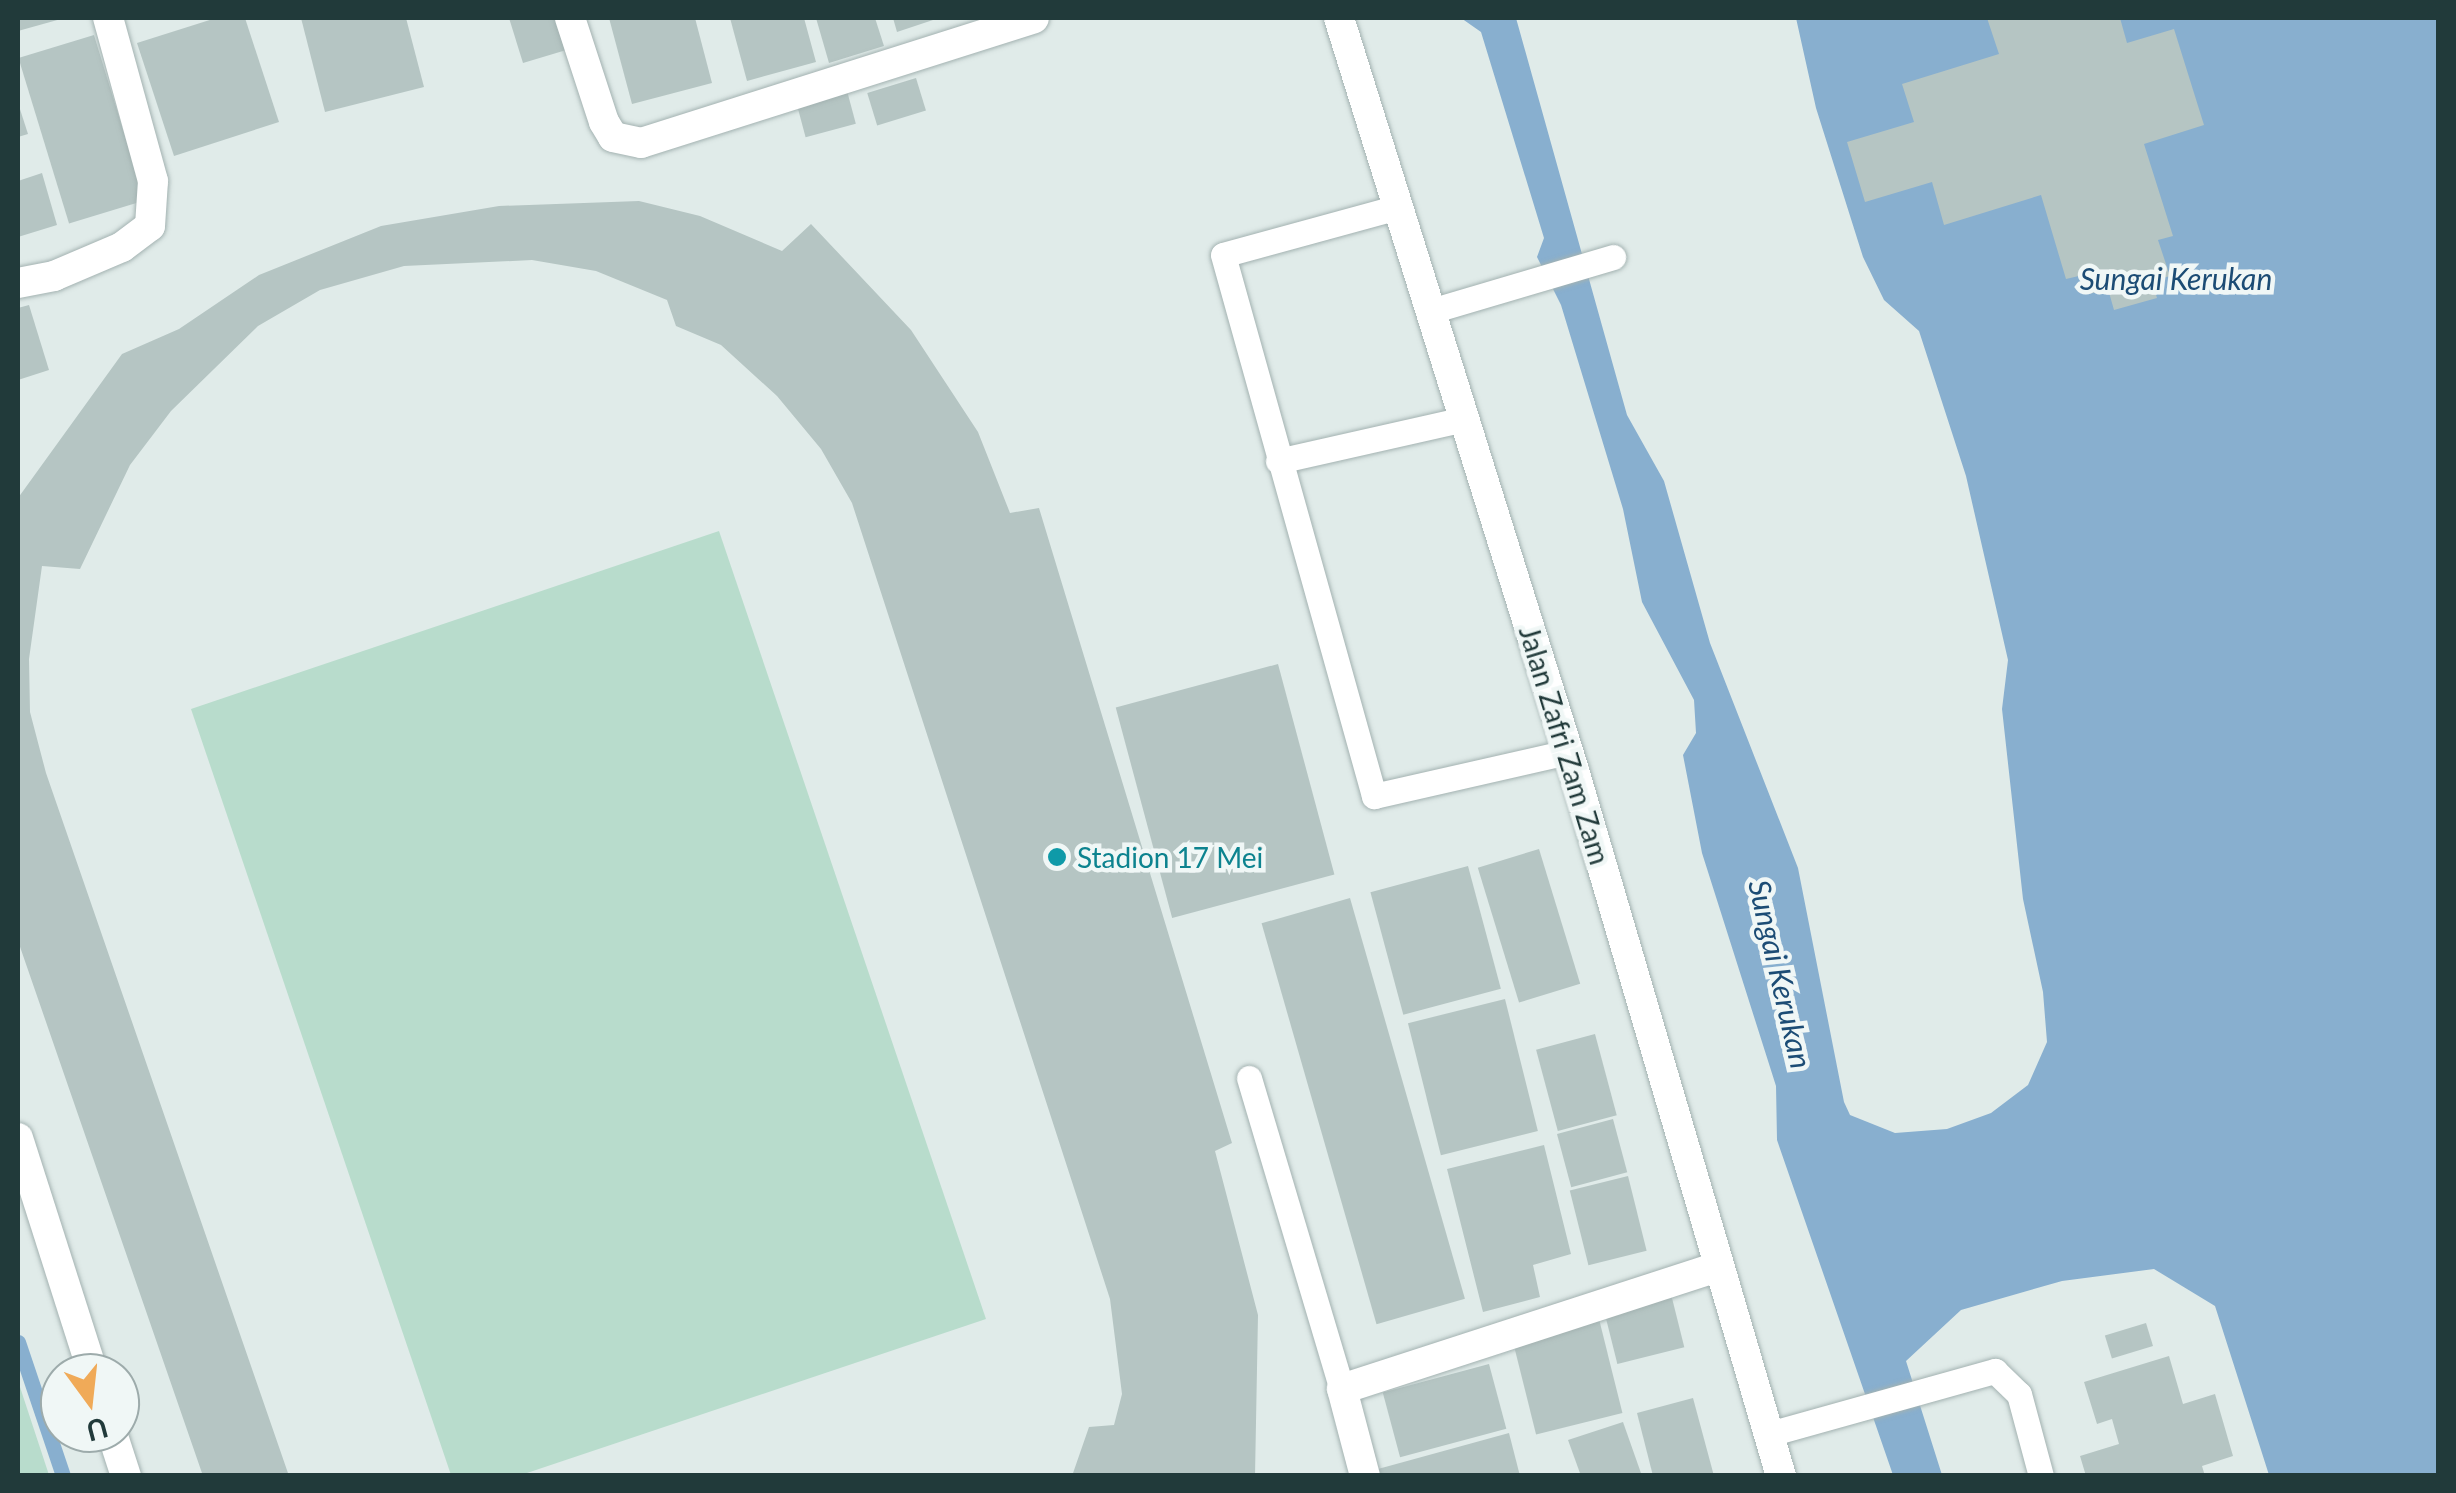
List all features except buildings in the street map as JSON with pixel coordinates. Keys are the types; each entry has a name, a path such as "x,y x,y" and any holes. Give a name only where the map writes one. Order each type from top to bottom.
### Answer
{"street":[{"path":"18,282 54,276 122,246 150,226 153,181 108,18"},
{"path":"570,18 604,122 613,137 640,143 1034,18"},
{"name":"Jalan Zafri Zam Zam","path":"1339,18 1568,752 1781,1476"},
{"path":"18,1138 87,1353"},
{"path":"1365,1476 1342,1389 1718,1268"}],"lane":[{"path":"1398,207 1223,255 1374,796 1568,752"},
{"path":"1431,311 1612,257"},
{"path":"1278,461 1464,418"},
{"path":"1250,1078 1342,1389"},
{"path":"1769,1434 1995,1371 2009,1379 2041,1476"}],"green space":[{"path":"719,531 986,1319 521,1475 451,1475 191,709"},
{"path":"18,1381 49,1475 18,1475"}],"water":[{"name":"Sungai Kerukan","path":"1461,18 1516,18 1627,415 1664,481 1710,643 1798,868 1844,1102 1850,1115 1895,1133 1947,1129 1991,1113 2028,1085 2047,1042 2043,992 2023,899 2002,709 2008,660 1966,476 1919,331 1884,300 1863,257 1816,108 1796,18 2438,18 2438,1475 2269,1475 2215,1306 2154,1269 2062,1281 1961,1310 1906,1361 1942,1475 1893,1475 1777,1140 1776,1086 1702,853 1683,755 1696,733 1694,700 1642,602 1623,509 1561,305 1537,257 1544,238 1481,32"}],"waterway":[{"path":"18,1342 63,1476"}],"place":[{"name":"Stadion 17 Mei","path":"1057,857"}]}
